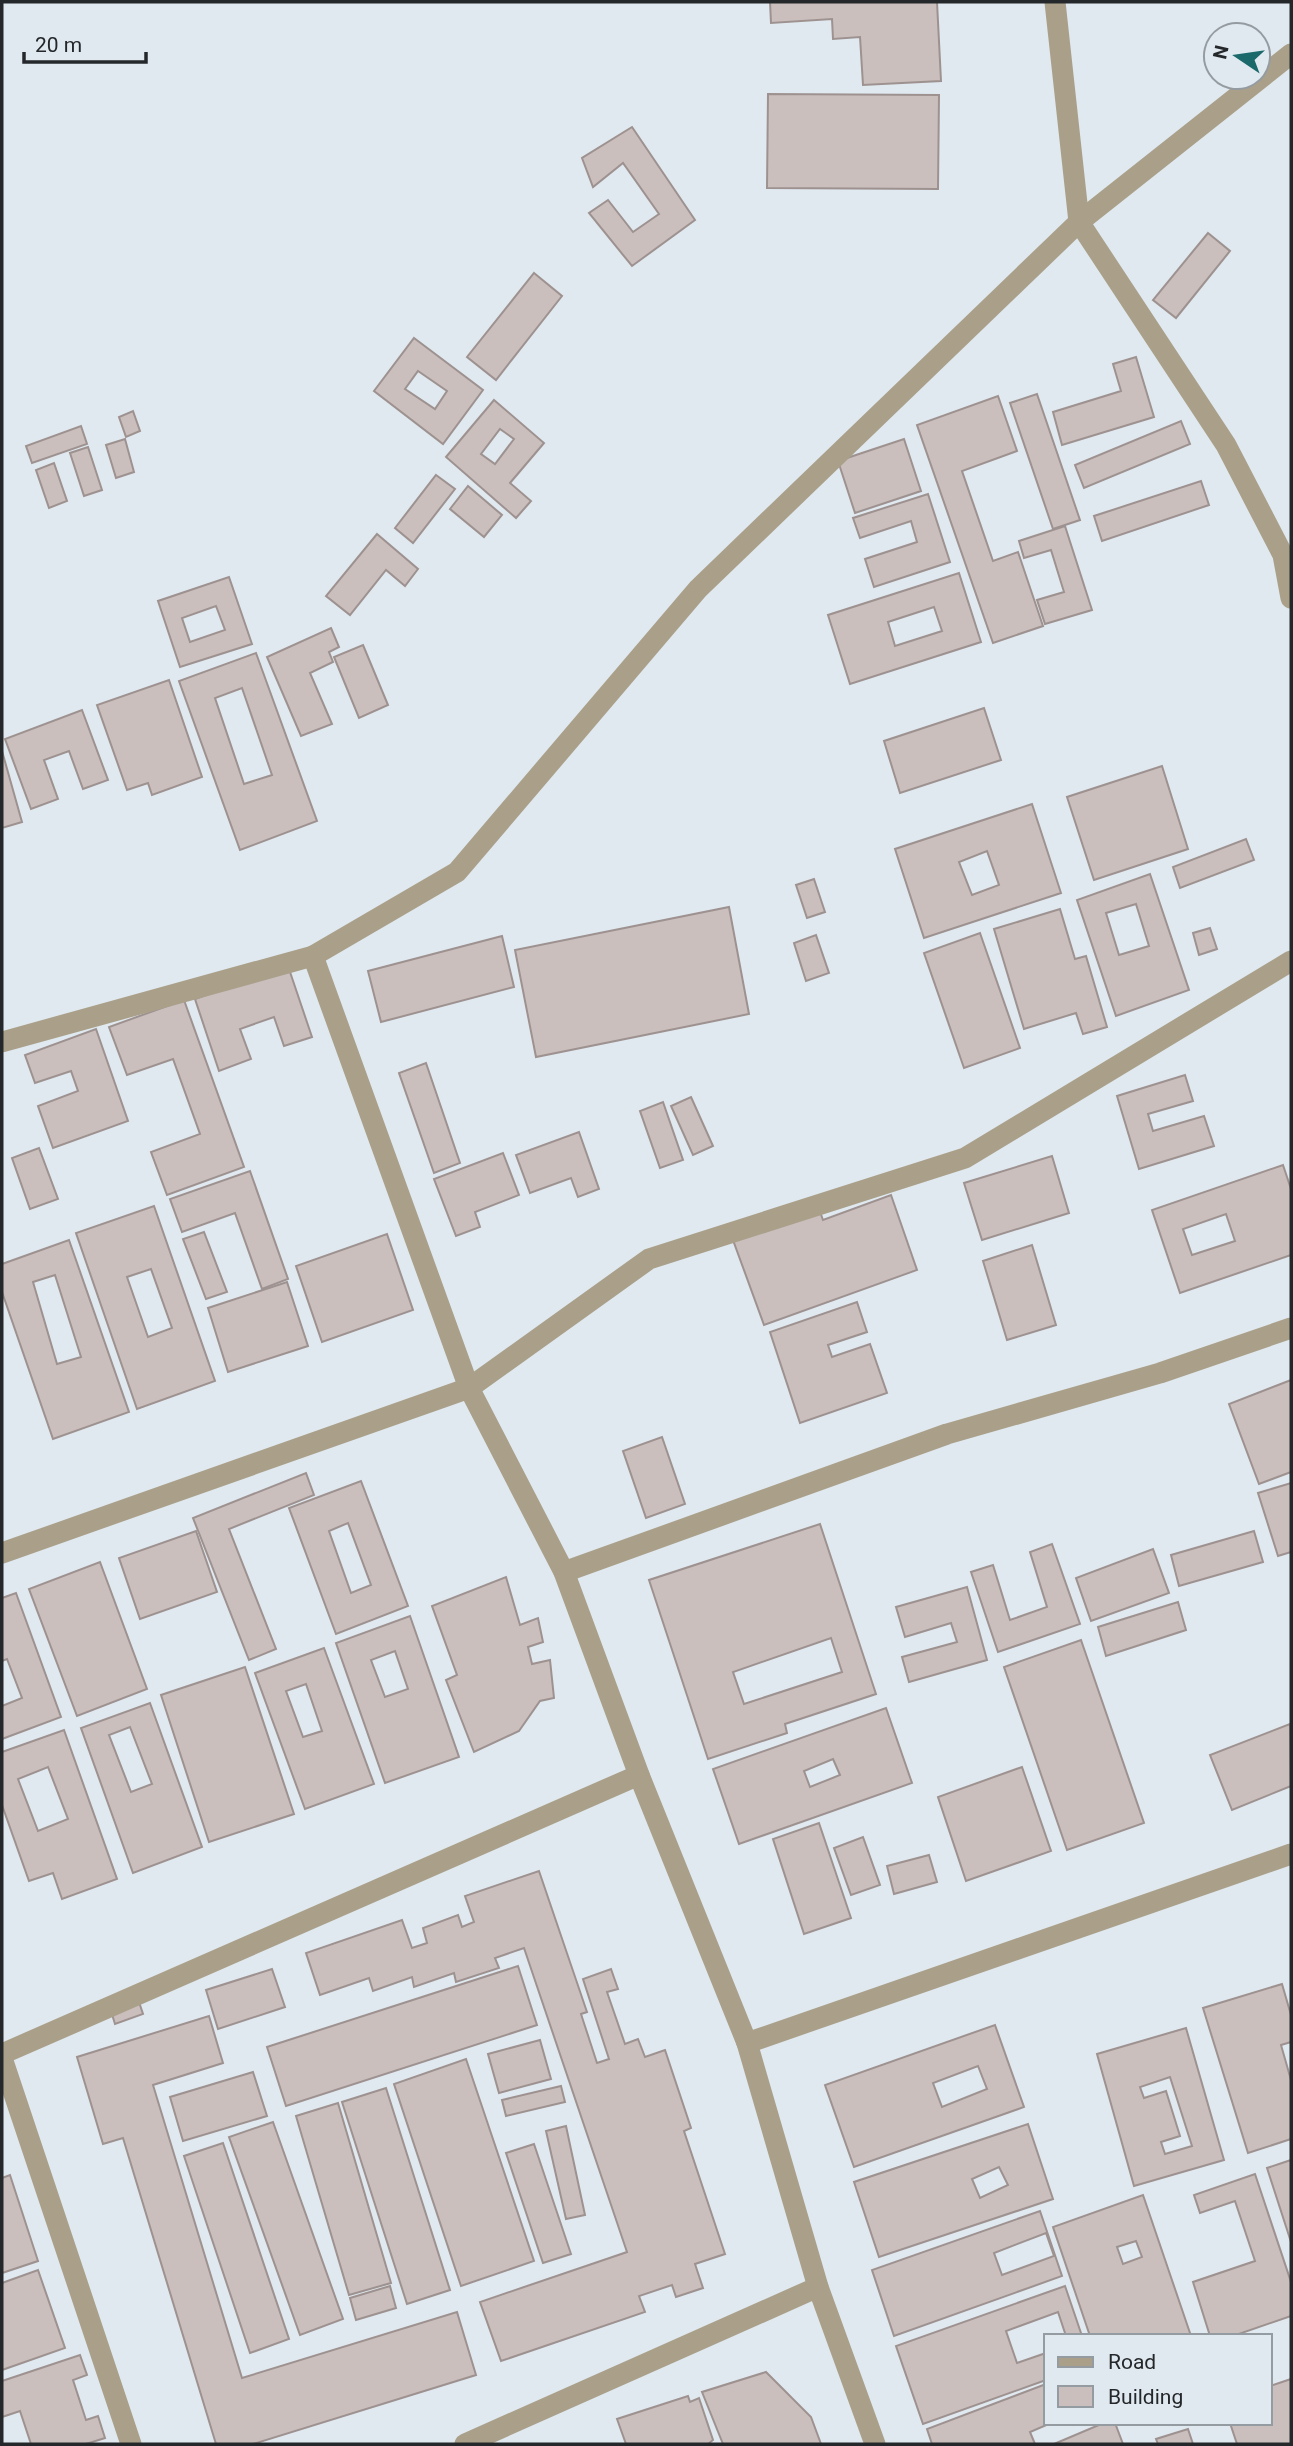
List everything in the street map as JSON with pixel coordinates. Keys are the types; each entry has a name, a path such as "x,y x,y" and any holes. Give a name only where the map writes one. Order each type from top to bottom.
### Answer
{"street":[{"path":"1055,2 1079,222 1226,445 1283,555 1291,598"},
{"path":"2,1042 313,956 457,872 698,589 1079,222 1291,54"},
{"path":"313,956 469,1388 564,1572 639,1776 747,2043 818,2287 875,2444"},
{"path":"2,1553 469,1388 649,1259 965,1158 1291,961"},
{"path":"564,1572 947,1434 1160,1373 1291,1328"},
{"path":"131,2444 2,2056 639,1776"},
{"path":"747,2043 1291,1854"},
{"path":"465,2444 818,2287"}],"building":[{"path":"770,2 937,2 941,81 863,85 860,37 833,39 832,19 771,23"},
{"path":"768,94 939,95 938,189 767,188"},
{"path":"632,127 695,220 632,266 589,213 608,200 633,232 659,214 623,163 593,187 582,158"},
{"path":"1208,233 1230,251 1176,318 1153,300"},
{"path":"534,273 562,296 496,380 467,357"},
{"path":"414,338 483,390 443,444 374,391","holes":["418,371 447,391 435,409 405,389"]},
{"path":"1136,357 1154,417 1062,445 1053,412 1121,391 1113,364"},
{"path":"1037,394 1080,520 1053,529 1010,403"},
{"path":"998,396 1017,451 962,471 993,561 1018,552 1043,626 993,643 917,425"},
{"path":"494,400 544,443 510,483 531,501 516,518 446,457","holes":["500,429 514,439 495,464 481,454"]},
{"path":"133,411 140,431 126,437 119,417"},
{"path":"1181,421 1190,444 1084,488 1075,465"},
{"path":"81,426 87,444 32,463 26,446"},
{"path":"125,439 134,472 116,478 106,445"},
{"path":"904,439 921,491 855,513 838,461"},
{"path":"88,447 102,490 84,496 70,453"},
{"path":"54,463 67,501 49,508 36,470"},
{"path":"436,475 455,489 413,543 395,528"},
{"path":"1201,481 1209,505 1102,541 1094,516"},
{"path":"468,486 502,515 484,537 450,509"},
{"path":"928,494 950,562 874,587 865,559 917,542 911,521 860,538 853,518"},
{"path":"1065,526 1092,610 1045,624 1037,600 1064,592 1051,550 1024,558 1019,541"},
{"path":"377,534 418,569 405,586 386,570 350,615 326,596"},
{"path":"959,573 981,642 850,684 828,615","holes":["934,607 942,631 895,646 888,622"]},
{"path":"229,577 252,644 180,667 158,601","holes":["216,606 225,630 190,642 182,618"]},
{"path":"331,628 339,647 329,652 333,662 310,673 332,724 301,736 267,657"},
{"path":"363,645 388,705 359,718 334,657"},
{"path":"256,653 317,821 240,850 179,681","holes":["242,688 272,775 244,784 215,698"]},
{"path":"169,680 202,777 152,795 148,783 127,790 97,705"},
{"path":"984,708 1001,760 900,793 884,741"},
{"path":"82,710 108,780 83,789 69,751 44,760 58,799 31,809 5,739"},
{"path":"2,751 22,822 2,828"},
{"path":"1162,766 1188,849 1094,880 1067,797"},
{"path":"1032,804 1061,893 924,938 895,849","holes":["987,851 999,885 972,895 959,862"]},
{"path":"1246,839 1254,860 1180,888 1173,867"},
{"path":"1150,874 1189,990 1116,1016 1077,900","holes":["1136,904 1149,946 1119,955 1106,913"]},
{"path":"814,879 825,912 807,918 796,885"},
{"path":"729,907 749,1014 536,1057 515,950"},
{"path":"1060,909 1075,959 1086,956 1107,1027 1083,1034 1076,1013 1024,1029 994,929"},
{"path":"1210,928 1217,949 1199,955 1193,933"},
{"path":"980,933 1020,1048 964,1068 924,953"},
{"path":"816,935 829,973 806,981 794,943"},
{"path":"502,936 514,987 381,1022 368,971"},
{"path":"288,966 312,1037 284,1046 274,1017 240,1029 251,1059 219,1071 195,999"},
{"path":"184,1000 244,1167 167,1195 151,1152 200,1134 173,1059 127,1075 109,1027"},
{"path":"96,1029 128,1121 53,1148 38,1106 78,1091 71,1071 35,1083 25,1055"},
{"path":"426,1063 460,1163 434,1173 399,1073"},
{"path":"1185,1075 1193,1101 1148,1114 1153,1131 1204,1116 1214,1146 1139,1169 1117,1096"},
{"path":"691,1097 713,1146 693,1155 671,1106"},
{"path":"663,1102 683,1160 660,1168 640,1111"},
{"path":"579,1132 599,1189 578,1197 571,1178 530,1193 516,1155"},
{"path":"39,1148 58,1199 30,1209 12,1158"},
{"path":"503,1153 519,1195 475,1212 480,1227 456,1236 434,1179"},
{"path":"1052,1156 1069,1213 982,1240 964,1183"},
{"path":"1283,1165 1291,1189 1291,1255 1180,1293 1152,1210","holes":["1226,1214 1235,1241 1192,1255 1183,1229"]},
{"path":"250,1171 288,1279 262,1289 235,1213 182,1232 170,1199"},
{"path":"891,1195 917,1270 764,1325 733,1240 819,1209 823,1220"},
{"path":"154,1206 215,1381 137,1409 76,1233","holes":["151,1269 172,1328 148,1337 127,1277"]},
{"path":"204,1232 227,1292 206,1299 183,1239"},
{"path":"387,1234 413,1310 322,1342 296,1266"},
{"path":"69,1240 129,1412 53,1439 2,1292 2,1264","holes":["55,1275 81,1357 57,1364 33,1282"]},
{"path":"1032,1245 1056,1325 1007,1340 983,1261"},
{"path":"287,1282 308,1346 228,1372 208,1308"},
{"path":"857,1302 867,1332 828,1345 832,1357 870,1344 887,1393 800,1423 770,1332"},
{"path":"1291,1380 1291,1472 1259,1484 1229,1404"},
{"path":"662,1437 685,1504 646,1518 623,1451"},
{"path":"306,1473 314,1495 229,1529 276,1649 249,1660 193,1518"},
{"path":"361,1481 408,1606 336,1634 289,1508","holes":["348,1523 371,1585 351,1593 329,1531"]},
{"path":"1291,1483 1291,1552 1278,1556 1258,1493"},
{"path":"820,1524 876,1694 785,1724 787,1733 708,1759 649,1580","holes":["831,1638 842,1672 744,1704 733,1672"]},
{"path":"196,1531 217,1592 140,1619 119,1558"},
{"path":"1254,1531 1263,1562 1179,1586 1171,1555"},
{"path":"1052,1544 1080,1624 998,1652 971,1572 993,1565 1010,1620 1047,1607 1030,1552"},
{"path":"1153,1549 1169,1593 1091,1621 1076,1578"},
{"path":"100,1562 147,1689 77,1716 29,1589"},
{"path":"506,1577 520,1625 538,1618 543,1642 528,1647 532,1664 550,1660 554,1698 540,1701 519,1731 474,1752 446,1680 457,1675 432,1606"},
{"path":"967,1587 987,1660 909,1682 902,1657 957,1642 951,1623 905,1637 896,1607"},
{"path":"16,1593 61,1717 2,1739 2,1706 22,1698 7,1659 2,1661 2,1598"},
{"path":"1178,1602 1186,1630 1106,1656 1098,1627"},
{"path":"410,1616 459,1757 385,1783 336,1643","holes":["395,1651 408,1689 385,1697 371,1660"]},
{"path":"1081,1640 1144,1823 1067,1850 1004,1667"},
{"path":"324,1648 374,1784 305,1809 255,1673","holes":["306,1684 322,1731 303,1737 286,1691"]},
{"path":"245,1667 294,1814 209,1842 161,1695"},
{"path":"150,1703 202,1847 133,1873 81,1728","holes":["130,1727 152,1784 131,1792 109,1735"]},
{"path":"886,1708 912,1783 739,1844 713,1769","holes":["833,1759 840,1775 810,1787 804,1771"]},
{"path":"1290,1724 1291,1786 1232,1810 1210,1755"},
{"path":"64,1730 117,1879 62,1899 53,1873 29,1881 2,1805 2,1752","holes":["48,1767 68,1819 38,1831 18,1779"]},
{"path":"1022,1767 1051,1851 966,1881 938,1797"},
{"path":"819,1823 851,1918 804,1934 773,1839"},
{"path":"863,1837 880,1885 851,1895 834,1848"},
{"path":"929,1855 937,1882 894,1894 887,1866"},
{"path":"539,1871 587,2012 581,2014 597,2063 609,2059 583,1979 611,1969 618,1989 607,1992 625,2044 638,2039 645,2057 665,2050 691,2128 684,2131 725,2254 695,2264 703,2288 676,2297 672,2285 639,2296 645,2312 501,2361 480,2302 627,2252 524,1948 495,1958 499,1968 456,1982 454,1973 414,1987 412,1977 373,1991 369,1978 320,1995 306,1953 402,1920 412,1948 427,1943 423,1928 458,1915 462,1927 474,1922 465,1896"},
{"path":"518,1966 537,2025 286,2106 267,2047"},
{"path":"272,1969 285,2007 218,2029 206,1990"},
{"path":"1282,1984 1291,2015 1291,2042 1281,2045 1291,2080 1291,2139 1248,2153 1203,2008"},
{"path":"138,1999 143,2014 115,2024 110,2008"},
{"path":"209,2016 223,2063 153,2085 242,2378 457,2312 476,2375 253,2444 216,2444 123,2138 103,2144 77,2057"},
{"path":"995,2025 1024,2107 854,2167 825,2085","holes":["978,2066 987,2089 942,2107 933,2083"]},
{"path":"1186,2028 1224,2160 1134,2186 1097,2054","holes":["1170,2077 1192,2146 1165,2154 1161,2142 1180,2136 1166,2091 1144,2098 1140,2087"]},
{"path":"540,2040 551,2079 499,2093 488,2054"},
{"path":"466,2059 534,2261 461,2286 394,2084"},
{"path":"253,2072 267,2116 183,2141 170,2097"},
{"path":"561,2086 565,2102 506,2116 502,2100"},
{"path":"386,2088 450,2290 407,2304 342,2102"},
{"path":"338,2103 391,2283 349,2295 296,2116"},
{"path":"273,2122 343,2319 300,2335 229,2137"},
{"path":"1028,2124 1053,2199 879,2257 854,2182","holes":["999,2167 1008,2185 980,2198 972,2179"]},
{"path":"566,2126 585,2215 566,2219 546,2131"},
{"path":"223,2143 289,2339 250,2353 184,2156"},
{"path":"534,2144 571,2254 543,2263 506,2153"},
{"path":"1291,2160 1291,2242 1267,2168"},
{"path":"1255,2174 1291,2282 1291,2316 1239,2334 1209,2334 1193,2282 1255,2261 1235,2201 1200,2213 1194,2195"},
{"path":"10,2175 38,2261 2,2273 2,2178"},
{"path":"1143,2195 1190,2334 1089,2334 1053,2227","holes":["1136,2241 1142,2257 1123,2264 1117,2247"]},
{"path":"1040,2211 1062,2276 894,2336 872,2270","holes":["1046,2233 1054,2256 1002,2275 994,2253"]},
{"path":"38,2270 65,2348 2,2370 2,2283"},
{"path":"390,2286 396,2308 356,2320 350,2298"},
{"path":"1065,2286 1081,2334 1065,2334 1058,2312 1006,2331 1017,2363 1044,2354 1044,2381 923,2424 896,2346"},
{"path":"80,2355 87,2375 73,2380 86,2420 98,2416 105,2438 86,2444 31,2444 20,2411 2,2417 2,2381"},
{"path":"766,2372 811,2417 821,2444 723,2444 702,2392"},
{"path":"1291,2379 1291,2444 1237,2444 1231,2425 1272,2425 1272,2385"},
{"path":"1044,2385 1044,2425 1046,2425 1030,2432 1035,2444 932,2444 927,2429"},
{"path":"688,2396 690,2402 699,2398 713,2440 708,2444 626,2444 617,2419"},
{"path":"1099,2425 1116,2425 1123,2444 1054,2444"},
{"path":"1188,2429 1193,2444 1158,2444 1156,2439"}]}
